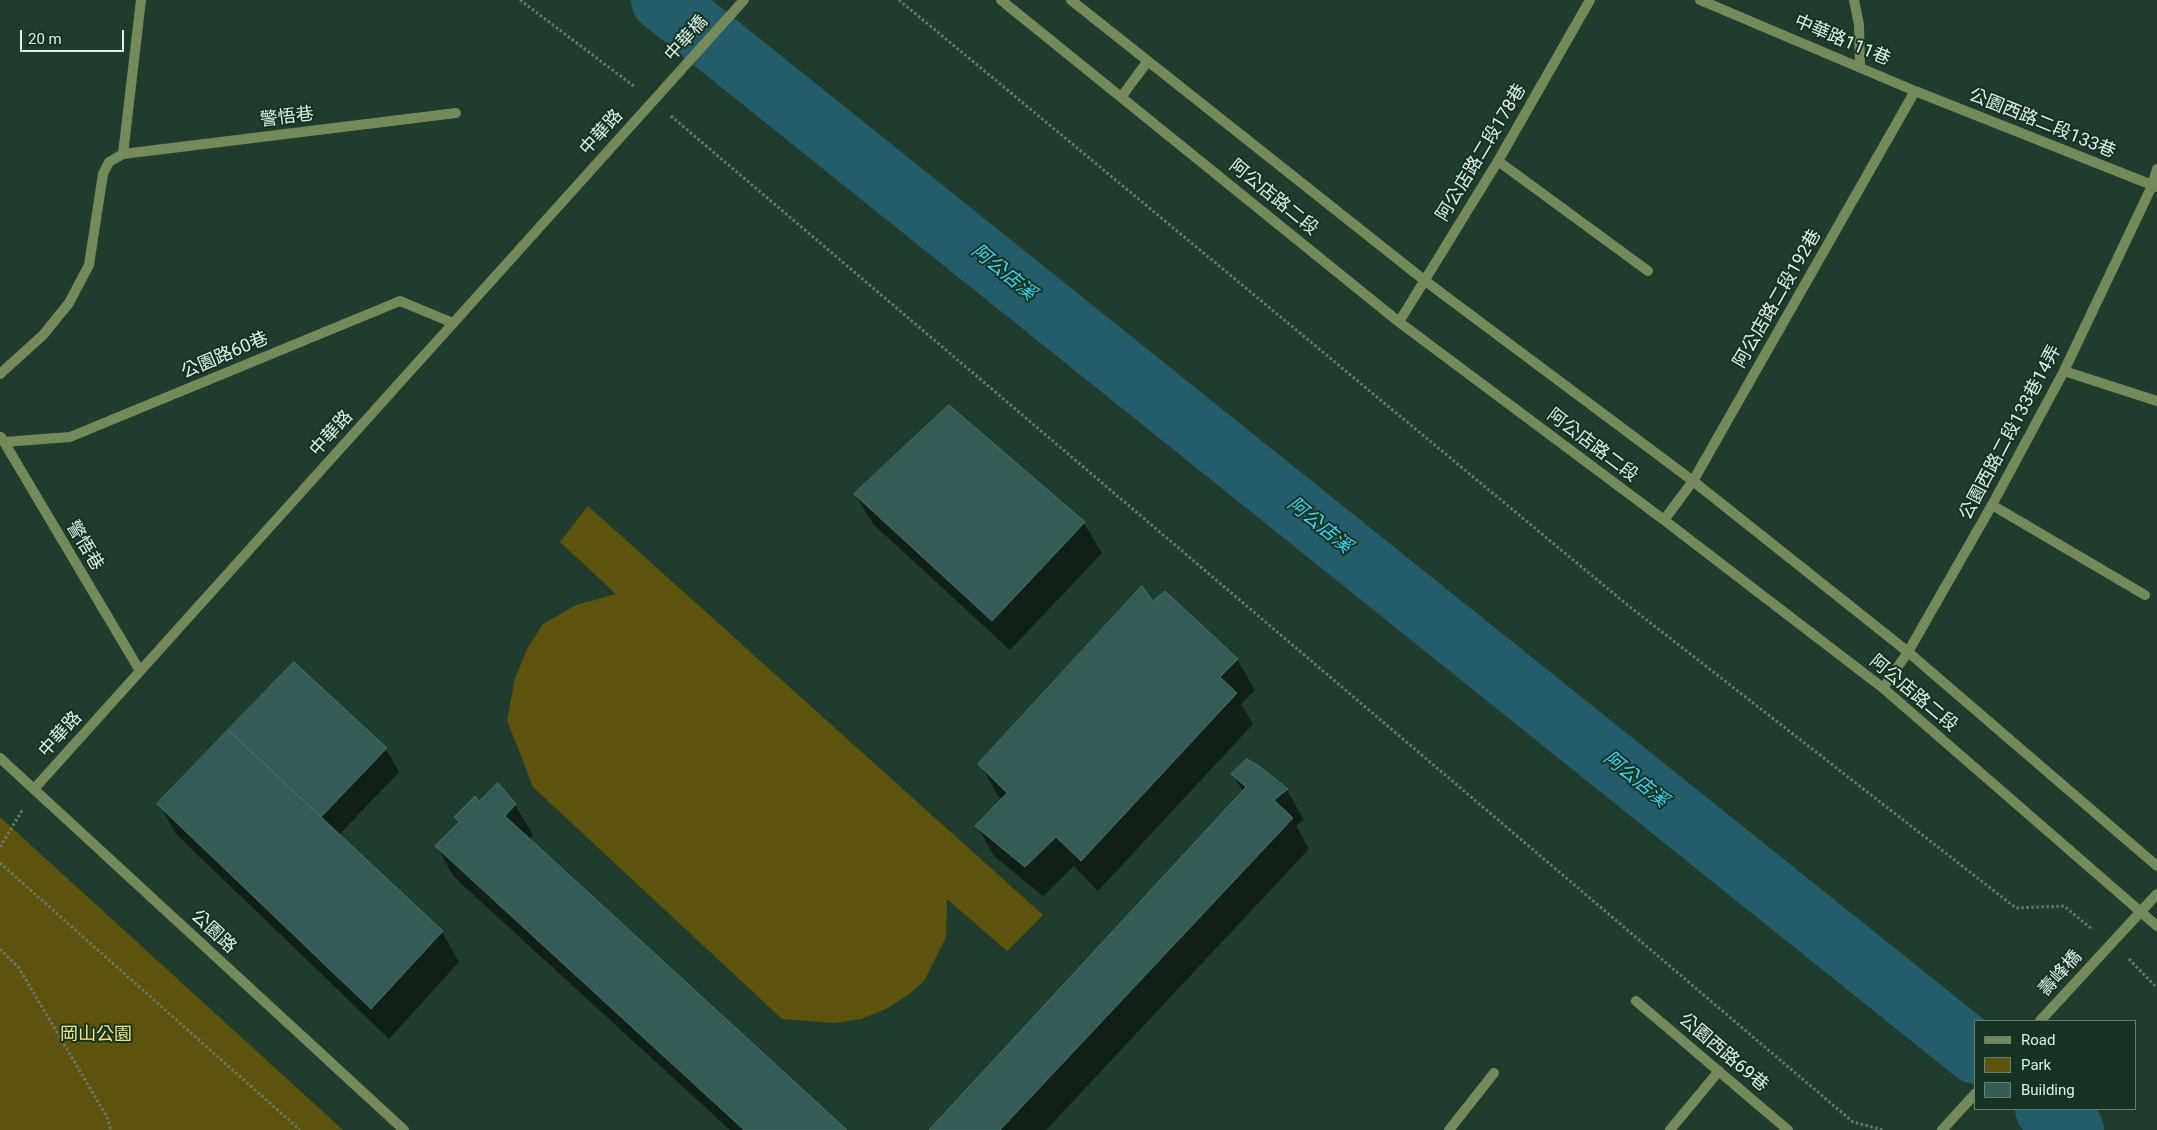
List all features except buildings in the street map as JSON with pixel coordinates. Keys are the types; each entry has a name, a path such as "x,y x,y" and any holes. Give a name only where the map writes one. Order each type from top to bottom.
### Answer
{"street":[{"path":"0,374 43,335 69,303 89,265 103,174 109,162 123,154 141,0"},
{"name":"中華橋","path":"653,100 744,0"},
{"name":"阿公店路二段","path":"1001,0 1399,322 1664,520 1883,688 2157,926"},
{"name":"阿公店路二段","path":"1071,0 1424,280 1693,481 1908,652 2157,866"},
{"name":"阿公店路二段178巷","path":"1399,322 1498,161 1590,0"},
{"name":"中華路111巷","path":"1700,0 1915,90"},
{"path":"1854,0 1859,25 1860,66"},
{"path":"1122,96 1147,62"},
{"name":"公園西路二段133巷","path":"1915,90 2154,187"},
{"name":"阿公店路二段192巷","path":"1664,520 1693,481 1915,90"},
{"name":"中華路","path":"34,789 653,100"},
{"name":"警悟巷","path":"123,154 456,113"},
{"path":"1498,161 1648,271"},
{"name":"公園西路二段133巷14弄","path":"1883,688 1908,652 1992,504 2064,371 2154,187 2157,169"},
{"name":"公園路60巷","path":"2,439 70,436 400,301 453,323"},
{"path":"2064,371 2157,401"},
{"name":"警悟巷","path":"2,439 140,672"},
{"path":"1992,504 2145,595"},
{"name":"公園路","path":"0,758 404,1130"},
{"name":"壽峰橋","path":"2041,1020 2157,894"},
{"name":"公園西路69巷","path":"1636,1001 1788,1130"},
{"path":"1670,1130 1719,1072"},
{"path":"1449,1130 1494,1074"},
{"path":"1942,1130 1974,1095"}],"path":[{"path":"520,0 653,100 1853,1122 1883,1130"},
{"path":"899,0 1625,602 2016,908 2064,906 2094,931"},
{"path":"0,847 34,789"},
{"path":"0,863 300,1130"},
{"path":"0,949 18,968 107,1117 111,1130"},
{"path":"2123,955 2157,988"}],"green space":[{"path":"588,506 1043,915 1007,951 947,899 946,937 924,981 908,995 886,1009 861,1019 835,1023 782,1019 533,787 507,720 515,679 527,649 543,624 576,605 616,594 560,542"},
{"name":"岡山公園","path":"0,817 343,1130 0,1130"}],"waterway":[{"name":"阿公店溪","path":"662,0 1974,1051"},
{"name":"阿公店溪","path":"2047,1110 2073,1130"}]}
